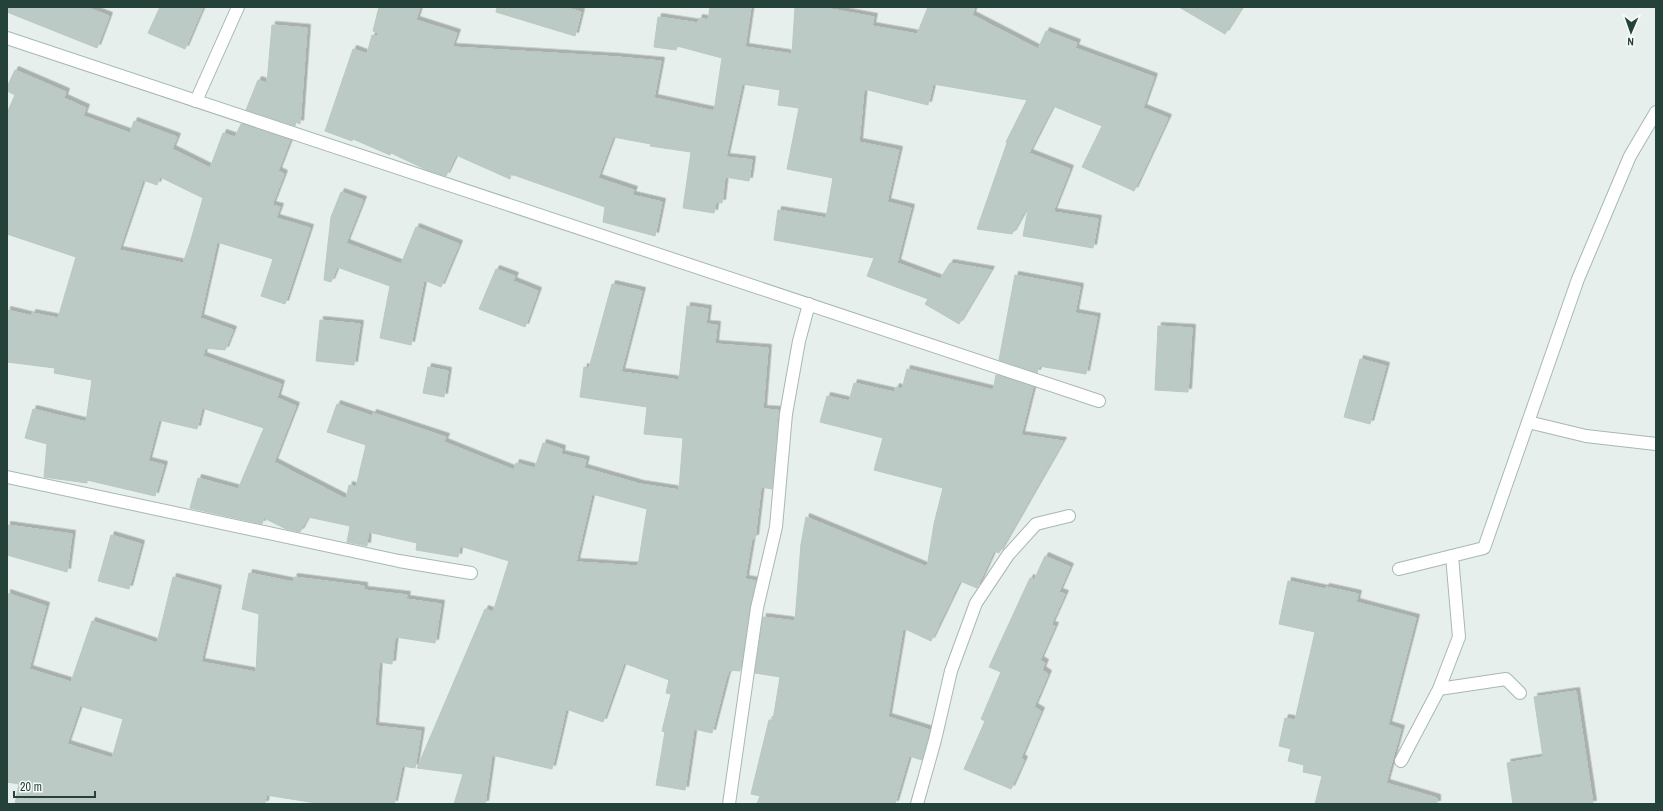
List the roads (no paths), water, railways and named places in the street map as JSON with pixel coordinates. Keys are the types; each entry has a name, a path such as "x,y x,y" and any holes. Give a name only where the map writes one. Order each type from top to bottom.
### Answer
{"street":[{"path":"196,101 238,7"},
{"path":"7,38 1099,401"},
{"path":"1399,569 1484,548 1578,279 1630,156 1656,112"},
{"path":"729,804 757,608 776,527 786,414 799,341 809,304"},
{"path":"1528,422 1586,436 1656,444"},
{"path":"7,477 399,561 472,573"},
{"path":"917,804 935,740 951,672 976,603 1008,555 1036,524 1069,516"},
{"path":"1401,761 1439,688 1459,638 1452,556"},
{"path":"1439,688 1506,679 1520,693"}]}
